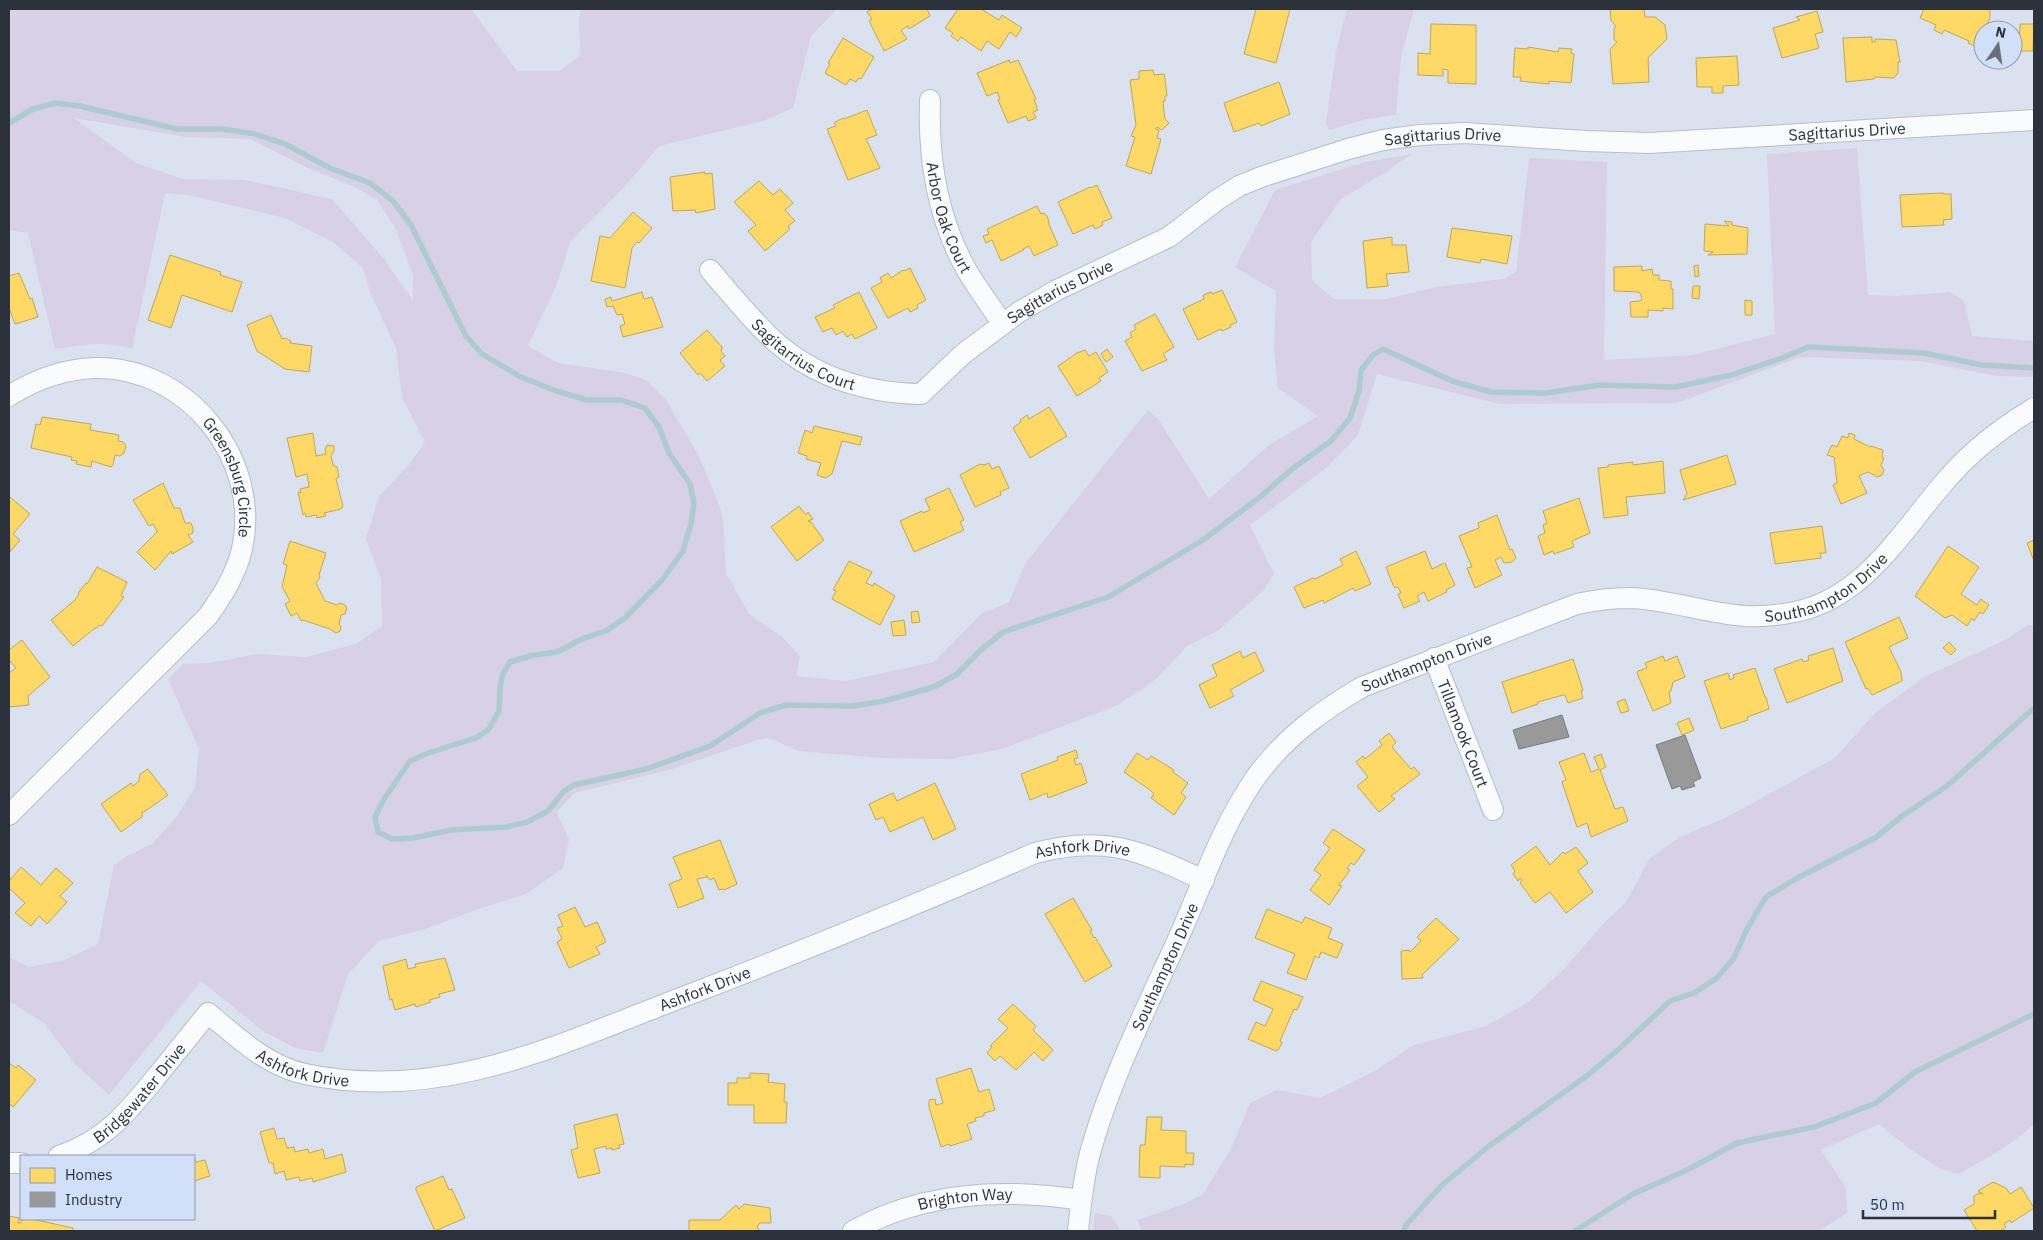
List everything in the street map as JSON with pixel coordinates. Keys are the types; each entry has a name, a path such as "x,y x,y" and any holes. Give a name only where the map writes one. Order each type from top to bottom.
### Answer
{"street":[{"name":"Arbor Oak Court","path":"930,100 929,136 932,169 939,202 951,238 966,270 1002,323"},
{"name":"Sagittarius Drive","path":"922,394 963,354 1002,323 1058,290 1169,237 1217,200 1240,186 1261,177 1348,149 1383,140 1420,135 1465,133 1586,142 1649,143 2034,120"},
{"name":"Sagitarrius Court","path":"710,270 766,333 810,367 840,381 867,389 894,393 922,394"},
{"name":"Greensburg Circle","path":"9,396 27,384 50,375 96,368 139,375 172,390 201,412 212,424 228,448 244,497 245,522 242,548 235,572 224,595 208,616 9,815"},
{"name":"Southampton Drive","path":"1078,1231 1081,1200 1091,1147 1106,1103 1204,880 1237,807 1256,776 1278,750 1301,728 1330,706 1362,688 1434,658 1577,604 1603,599 1631,598 1746,616 1772,616 1821,604 1843,592 1865,576 1949,476 1977,448 2034,408"},
{"name":"Tillamook Court","path":"1434,658 1493,810"},
{"name":"Ashfork Drive","path":"208,1013 261,1055 281,1066 303,1074 362,1081 423,1080 459,1075 527,1056 815,946 1035,853 1083,844 1110,845 1146,855 1204,880"},
{"name":"Bridgewater Drive","path":"62,1155 74,1151 98,1138 119,1122 208,1013"},
{"name":"Brighton Way","path":"853,1231 899,1211 938,1200 976,1194 1014,1192 1081,1200"}],"shaded area":[{"path":"9,9 471,9 517,71 559,71 580,56 579,18 581,9 837,9 811,36 793,108 763,121 659,146 626,185 570,242 557,284 528,346 558,363 625,373 646,380 666,400 700,458 719,505 723,519 726,573 749,614 782,637 800,656 796,676 846,681 934,662 981,614 1009,602 1025,564 1148,410 1158,419 1209,499 1269,445 1318,416 1278,388 1274,349 1276,291 1235,267 1275,190 1365,162 1412,154 1341,199 1311,242 1312,280 1334,299 1387,299 1436,287 1504,279 1516,272 1529,158 1607,162 1604,360 1693,355 1775,334 1767,154 1857,148 1868,295 1897,296 1950,292 1964,301 1972,336 2034,341 2034,377 1997,376 1920,361 1800,357 1677,403 1500,404 1377,374 1358,435 1325,469 1250,525 1274,574 1264,590 1219,630 1187,646 1153,682 1116,706 1002,749 951,759 881,758 799,751 769,738 757,740 669,770 574,793 557,812 569,840 563,868 526,894 425,929 379,941 348,974 323,1053 295,1048 263,1031 201,981 109,1095 76,1065 44,1023 9,1001 9,957 29,967 65,960 98,944 114,865 127,856 152,844 177,816 195,788 199,749 168,679 183,664 209,663 257,654 306,657 356,644 382,626 381,580 366,539 379,496 409,465 425,442 402,397 396,348 370,292 363,268 333,242 285,218 188,195 165,193 132,349 103,344 55,349 28,233 9,230","holes":["74,118 186,137 250,139 308,168 355,187 377,200 396,229 413,276 413,300 383,258 332,199 245,180 183,179 136,163"]},
{"path":"1347,9 1414,9 1401,57 1396,115 1367,119 1329,130 1326,123 1336,51"},
{"path":"2028,625 2034,625 2034,1124 2008,1145 1959,1174 1939,1168 1909,1148 1879,1124 1821,1150 1846,1188 1847,1213 1819,1231 1141,1231 1138,1220 1184,1204 1203,1194 1231,1149 1250,1103 1277,1090 1320,1098 1373,1072 1414,1045 1486,1026 1527,1003 1564,969 1605,922 1626,902 1650,858 1680,837 1725,818 1835,758 1875,713 1924,677 2005,640"},
{"path":"1095,1213 1111,1216 1121,1231 1093,1231"}],"building: Homes":[{"path":"872,9 927,9 930,16 909,29 908,26 901,30 907,39 884,51 869,21 872,19 867,12"},
{"path":"958,9 981,9 999,20 1002,15 1022,28 1016,37 1010,32 999,49 987,41 981,51 961,37 958,41 951,36 953,33 945,28"},
{"path":"1256,9 1290,9 1276,63 1244,54"},
{"path":"1610,9 1644,9 1645,17 1655,17 1665,25 1667,39 1648,58 1649,82 1613,84 1610,49 1617,42 1614,40 1614,29 1616,26 1611,21"},
{"path":"1924,9 1990,9 1989,20 1973,20 1973,45 1968,43 1969,41 1944,30 1942,34 1934,30 1936,25 1920,18"},
{"path":"1817,11 1823,32 1815,34 1819,48 1782,58 1773,28 1800,20 1796,17"},
{"path":"1431,24 1476,25 1476,84 1448,83 1448,70 1443,69 1443,76 1418,75 1418,53 1430,54"},
{"path":"2023,24 2034,24 2033,51 2023,51"},
{"path":"1872,37 1872,42 1875,42 1875,39 1896,40 1900,62 1898,62 1898,73 1894,78 1875,77 1874,79 1846,82 1843,38"},
{"path":"843,38 874,57 861,79 859,78 856,82 850,79 846,85 825,73 830,64 828,63"},
{"path":"1528,47 1558,52 1559,48 1572,49 1571,53 1574,54 1571,83 1549,81 1549,84 1520,81 1521,77 1513,77 1515,48 1528,49"},
{"path":"1737,56 1739,85 1723,86 1723,93 1712,93 1712,87 1697,87 1696,58"},
{"path":"1009,60 1010,63 1018,60 1036,99 1034,100 1038,110 1033,112 1036,118 1028,121 1026,116 1008,123 998,100 1000,99 997,92 987,96 977,73"},
{"path":"1153,70 1154,75 1164,74 1167,96 1165,96 1165,101 1163,101 1164,112 1165,119 1169,123 1162,130 1157,127 1156,129 1159,130 1157,138 1161,139 1151,174 1126,166 1135,137 1131,136 1136,125 1130,80 1139,79 1139,71"},
{"path":"1279,82 1290,114 1261,126 1259,123 1234,132 1224,103"},
{"path":"867,110 877,135 866,139 880,168 848,180 827,129 836,126 834,123 839,120"},
{"path":"705,172 705,174 712,173 715,209 696,213 695,210 673,211 670,177"},
{"path":"759,181 773,195 780,189 793,203 785,210 795,221 788,226 790,229 765,251 748,231 756,225 734,202"},
{"path":"1097,185 1112,218 1102,222 1103,225 1095,229 1093,225 1073,234 1058,202"},
{"path":"1951,194 1952,219 1943,220 1944,225 1902,227 1900,195"},
{"path":"1037,206 1041,214 1044,213 1047,216 1058,245 1034,256 1029,246 1001,261 992,240 986,243 983,236 989,234 987,229"},
{"path":"633,212 652,228 632,248 625,288 591,281 600,236 610,238"},
{"path":"1724,221 1732,222 1732,225 1748,228 1747,254 1708,255 1713,252 1704,251 1705,224 1729,226"},
{"path":"1452,228 1512,236 1507,264 1481,259 1480,263 1447,257"},
{"path":"1392,237 1392,245 1406,245 1409,272 1386,274 1388,286 1367,288 1363,241"},
{"path":"170,255 221,272 220,275 242,282 232,312 182,295 171,328 148,320"},
{"path":"1698,265 1699,276 1695,277 1694,266"},
{"path":"1642,266 1642,271 1652,269 1653,275 1659,275 1659,280 1671,281 1673,309 1663,308 1663,311 1648,310 1648,317 1631,317 1630,302 1642,300 1641,295 1639,292 1614,291 1614,267"},
{"path":"910,268 926,300 917,305 918,308 910,312 908,308 888,318 871,288 882,282 880,278 888,273 891,278"},
{"path":"19,273 30,299 32,298 38,317 15,324 9,308 9,276"},
{"path":"1693,286 1700,286 1699,299 1692,298"},
{"path":"1222,290 1237,322 1230,325 1231,327 1222,331 1221,329 1198,340 1183,309 1204,299 1203,295"},
{"path":"642,292 644,299 652,297 663,327 623,337 620,326 625,324 622,314 617,315 613,306 607,307 605,299 611,297 612,301"},
{"path":"859,292 877,328 855,339 852,334 847,337 843,331 836,335 832,328 823,332 815,317 835,308 833,305"},
{"path":"1745,300 1752,301 1752,315 1745,315"},
{"path":"1155,314 1174,347 1163,354 1167,360 1142,371 1125,341 1132,337 1130,333 1136,329 1134,325"},
{"path":"271,315 282,339 285,338 291,341 290,343 312,346 309,372 285,369 257,351 247,325"},
{"path":"707,330 722,347 721,351 725,356 720,360 725,366 707,381 700,373 698,375 680,353"},
{"path":"1107,349 1113,357 1106,362 1101,354"},
{"path":"1085,350 1089,356 1096,352 1108,372 1099,378 1101,381 1077,396 1058,366"},
{"path":"1049,407 1067,436 1030,458 1013,428 1027,415 1029,419"},
{"path":"42,417 91,424 90,430 119,435 118,441 123,442 126,446 124,453 120,456 115,455 111,467 92,461 91,467 76,464 77,461 71,460 72,457 31,448 36,424 40,425"},
{"path":"814,426 862,437 860,445 842,441 832,474 825,478 817,475 821,463 806,459 807,456 798,453 805,430 812,433"},
{"path":"313,433 316,456 326,454 325,449 327,445 334,446 331,456 333,465 337,467 339,477 336,479 343,506 341,509 324,513 326,516 317,518 316,515 306,517 305,513 303,515 298,492 301,493 300,489 309,487 307,474 296,477 287,438"},
{"path":"1849,433 1855,435 1854,439 1870,447 1883,450 1882,457 1884,458 1881,465 1884,470 1882,475 1878,477 1868,472 1859,476 1867,493 1841,504 1833,485 1837,483 1834,457 1827,455 1832,445 1837,447 1842,436 1848,438"},
{"path":"1727,455 1736,484 1683,500 1687,494 1680,470"},
{"path":"1663,461 1665,493 1626,497 1628,515 1604,518 1598,468 1633,462 1633,465"},
{"path":"989,463 992,469 999,466 1009,488 1000,492 1001,495 975,507 960,475 980,464"},
{"path":"163,483 174,508 180,508 185,523 191,523 193,533 188,535 193,542 172,554 171,551 155,570 137,552 157,532 153,524 149,526 133,500"},
{"path":"949,488 964,520 960,522 964,530 914,552 900,521 922,511 923,513 930,510 925,499"},
{"path":"10,497 30,514 13,534 20,540 10,552 9,499"},
{"path":"1579,498 1590,533 1572,541 1574,547 1554,554 1553,551 1544,555 1538,536 1545,533 1543,525 1547,523 1543,511"},
{"path":"799,506 806,515 808,512 813,519 808,521 811,522 824,540 797,561 771,527"},
{"path":"1497,515 1510,550 1512,549 1516,558 1512,562 1504,563 1501,557 1495,560 1502,575 1475,588 1467,568 1472,567 1459,536 1479,528 1478,523"},
{"path":"1822,526 1826,553 1820,553 1821,558 1775,564 1770,533"},
{"path":"2034,540 2034,561 2027,543"},
{"path":"290,541 326,553 320,577 316,583 325,601 337,605 340,603 347,608 345,614 341,615 340,631 336,633 330,629 301,621 297,613 291,616 285,604 290,601 282,587 287,565 283,564"},
{"path":"1948,546 1979,567 1961,594 1977,605 1981,599 1989,605 1983,614 1980,612 1974,621 1972,618 1967,626 1952,615 1945,618 1915,596"},
{"path":"1356,551 1371,584 1355,591 1353,588 1324,603 1323,600 1304,608 1294,587 1343,565 1340,559"},
{"path":"1425,551 1432,569 1445,563 1455,585 1446,590 1447,592 1428,601 1424,592 1417,596 1420,601 1404,608 1398,594 1401,593 1398,587 1395,588 1393,585 1386,567"},
{"path":"849,561 872,572 866,583 873,586 874,583 895,596 880,625 832,599 836,591 833,590"},
{"path":"97,567 127,582 121,596 124,597 102,626 100,625 95,628 73,646 51,620 75,600"},
{"path":"918,611 920,622 912,623 911,612"},
{"path":"1899,617 1908,638 1889,647 1901,672 1902,681 1872,695 1868,688 1866,689 1845,642"},
{"path":"904,620 906,635 893,636 891,622"},
{"path":"22,640 50,677 28,696 29,705 9,707 9,673 16,668 9,660 9,650"},
{"path":"1949,642 1956,650 1951,655 1943,648"},
{"path":"1833,648 1843,681 1787,703 1774,669 1802,659 1803,662 1809,660 1808,656"},
{"path":"1240,651 1243,658 1255,652 1264,671 1230,690 1234,696 1210,708 1199,685 1217,676 1212,665"},
{"path":"1663,656 1665,661 1677,656 1685,677 1673,682 1669,692 1671,703 1653,711 1637,673 1647,668 1645,663"},
{"path":"1573,659 1583,690 1581,691 1583,698 1568,703 1565,695 1563,695 1538,702 1538,704 1512,713 1502,682"},
{"path":"1755,668 1769,709 1747,717 1748,720 1721,729 1704,681 1728,673 1730,680 1734,678 1733,675"},
{"path":"1625,699 1629,711 1621,713 1617,702"},
{"path":"1689,718 1694,730 1682,735 1677,723"},
{"path":"1389,733 1396,742 1392,747 1411,769 1414,767 1420,774 1391,796 1395,799 1379,812 1357,786 1368,777 1356,762 1363,756 1365,759 1382,745 1379,741"},
{"path":"1076,750 1078,758 1074,759 1076,765 1081,763 1087,783 1048,798 1047,793 1030,800 1021,774 1058,760 1057,757"},
{"path":"1137,753 1148,760 1151,756 1174,770 1173,772 1188,783 1181,793 1186,797 1174,815 1151,798 1154,794 1150,790 1124,772"},
{"path":"1584,753 1591,772 1599,769 1594,757 1601,754 1606,767 1600,770 1615,809 1623,807 1628,821 1591,837 1587,823 1577,827 1562,782 1566,780 1559,762"},
{"path":"148,769 168,795 141,814 143,816 121,832 101,804 131,783 133,786 139,781 140,774"},
{"path":"935,783 956,829 933,840 923,817 890,832 883,817 876,820 869,804 893,793 897,801"},
{"path":"1333,829 1365,850 1354,865 1351,863 1347,868 1350,870 1339,885 1342,886 1329,905 1310,890 1321,875 1314,870 1330,848 1323,843"},
{"path":"720,840 737,884 724,890 719,890 714,878 710,880 706,875 707,877 697,879 704,898 678,908 669,884 682,879 673,857"},
{"path":"1536,846 1550,865 1563,852 1565,854 1576,847 1588,863 1578,871 1593,892 1566,913 1550,892 1535,903 1520,883 1522,880 1520,878 1518,881 1513,874 1515,871 1511,865"},
{"path":"21,867 41,885 56,868 73,883 60,896 67,902 47,924 39,916 31,926 15,913 25,903 9,888 9,881"},
{"path":"1073,898 1092,930 1090,931 1094,938 1112,966 1085,982 1045,914"},
{"path":"575,907 585,927 597,922 606,942 596,947 600,954 569,968 557,942 562,939 557,928 563,926 558,915"},
{"path":"1267,909 1302,923 1305,917 1332,928 1328,938 1343,944 1337,958 1321,952 1319,958 1315,956 1306,980 1287,973 1295,954 1255,938"},
{"path":"1436,918 1459,939 1422,975 1423,978 1402,979 1401,951 1409,950 1410,952 1421,941 1417,937"},
{"path":"445,958 455,990 439,994 440,997 416,1007 415,1004 395,1010 392,999 390,1000 383,966 406,959 408,969 416,967 415,964"},
{"path":"1261,981 1303,997 1297,1010 1294,1009 1280,1041 1282,1042 1279,1049 1276,1051 1248,1039 1256,1022 1265,1026 1273,1009 1253,1000"},
{"path":"1013,1004 1036,1026 1033,1030 1053,1050 1043,1061 1034,1052 1016,1070 1000,1056 995,1061 987,1053 992,1047 990,1046 1008,1028 998,1019"},
{"path":"9,1063 16,1068 18,1065 36,1080 13,1107 9,1104"},
{"path":"971,1068 979,1092 989,1089 995,1110 984,1113 984,1116 975,1118 976,1121 967,1124 972,1139 941,1147 929,1107 929,1100 935,1099 936,1105 943,1103 936,1079"},
{"path":"750,1073 769,1074 768,1082 785,1084 784,1102 787,1102 786,1123 754,1123 754,1105 728,1105 728,1083 737,1083 737,1078 750,1078"},
{"path":"617,1114 624,1144 619,1145 620,1148 612,1150 612,1148 606,1149 606,1146 594,1149 600,1173 578,1178 571,1150 578,1148 574,1125"},
{"path":"1147,1117 1162,1117 1161,1130 1186,1131 1186,1153 1194,1153 1193,1165 1185,1164 1185,1167 1160,1166 1160,1178 1139,1177 1140,1145 1145,1145"},
{"path":"274,1128 277,1139 284,1138 287,1148 294,1147 295,1152 308,1149 309,1153 323,1149 325,1159 342,1154 346,1172 313,1182 312,1178 300,1181 299,1177 286,1180 284,1171 275,1174 273,1163 269,1163 260,1132"},
{"path":"195,1159 196,1162 205,1160 210,1176 195,1181"},
{"path":"443,1176 449,1190 452,1189 465,1218 435,1231 416,1187"},
{"path":"1993,1182 2006,1188 2010,1194 2021,1187 2034,1208 2011,1223 2010,1220 2004,1224 2006,1227 2000,1231 1977,1231 1964,1210 1974,1204 1974,1196 1979,1193 1983,1194 1978,1191"},
{"path":"744,1204 770,1208 771,1223 760,1223 757,1227 760,1231 689,1231 689,1220 720,1220 736,1205 739,1209"},
{"path":"9,1216 19,1218 18,1223 21,1223 22,1220 37,1220 73,1228 73,1231 9,1231"}],"building: Industry":[{"path":"1562,715 1569,737 1519,749 1513,730"},
{"path":"1685,735 1701,778 1693,782 1695,786 1682,790 1680,786 1672,789 1656,745"}],"waterway":[{"path":"9,123 33,109 56,103 80,106 177,129 222,129 255,134 285,144 330,168 370,183 393,201 411,225 466,336 482,354 521,377 556,391 587,400 621,400 645,408 659,427 669,453 690,484 694,503 691,524 683,551 662,580 625,618 606,631 584,638 557,652 534,655 510,662 503,674 500,687 499,711 489,729 476,738 428,753 410,761 384,799 375,817 378,832 392,839 413,838 451,830 506,827 527,822 548,811 563,792 574,785 646,769 710,746 760,713 786,705 853,706 884,701 934,687 957,674 981,650 1003,632 1108,597 1203,540 1260,497 1292,469 1331,441 1350,418 1359,391 1361,370 1373,355 1383,349 1452,381 1491,392 1546,393 1600,385 1676,387 1731,375 1808,347 1924,353 1982,365 2034,368"},
{"path":"1404,1231 1406,1225 1441,1186 1489,1146 1588,1075 1670,1001 1694,993 1717,978 1734,958 1747,929 1766,897 1799,877 1875,838 1902,816 1947,786 2034,708"},
{"path":"1575,1231 1633,1194 1687,1170 1737,1143 1814,1127 1876,1103 1915,1072 2034,1014"}]}
